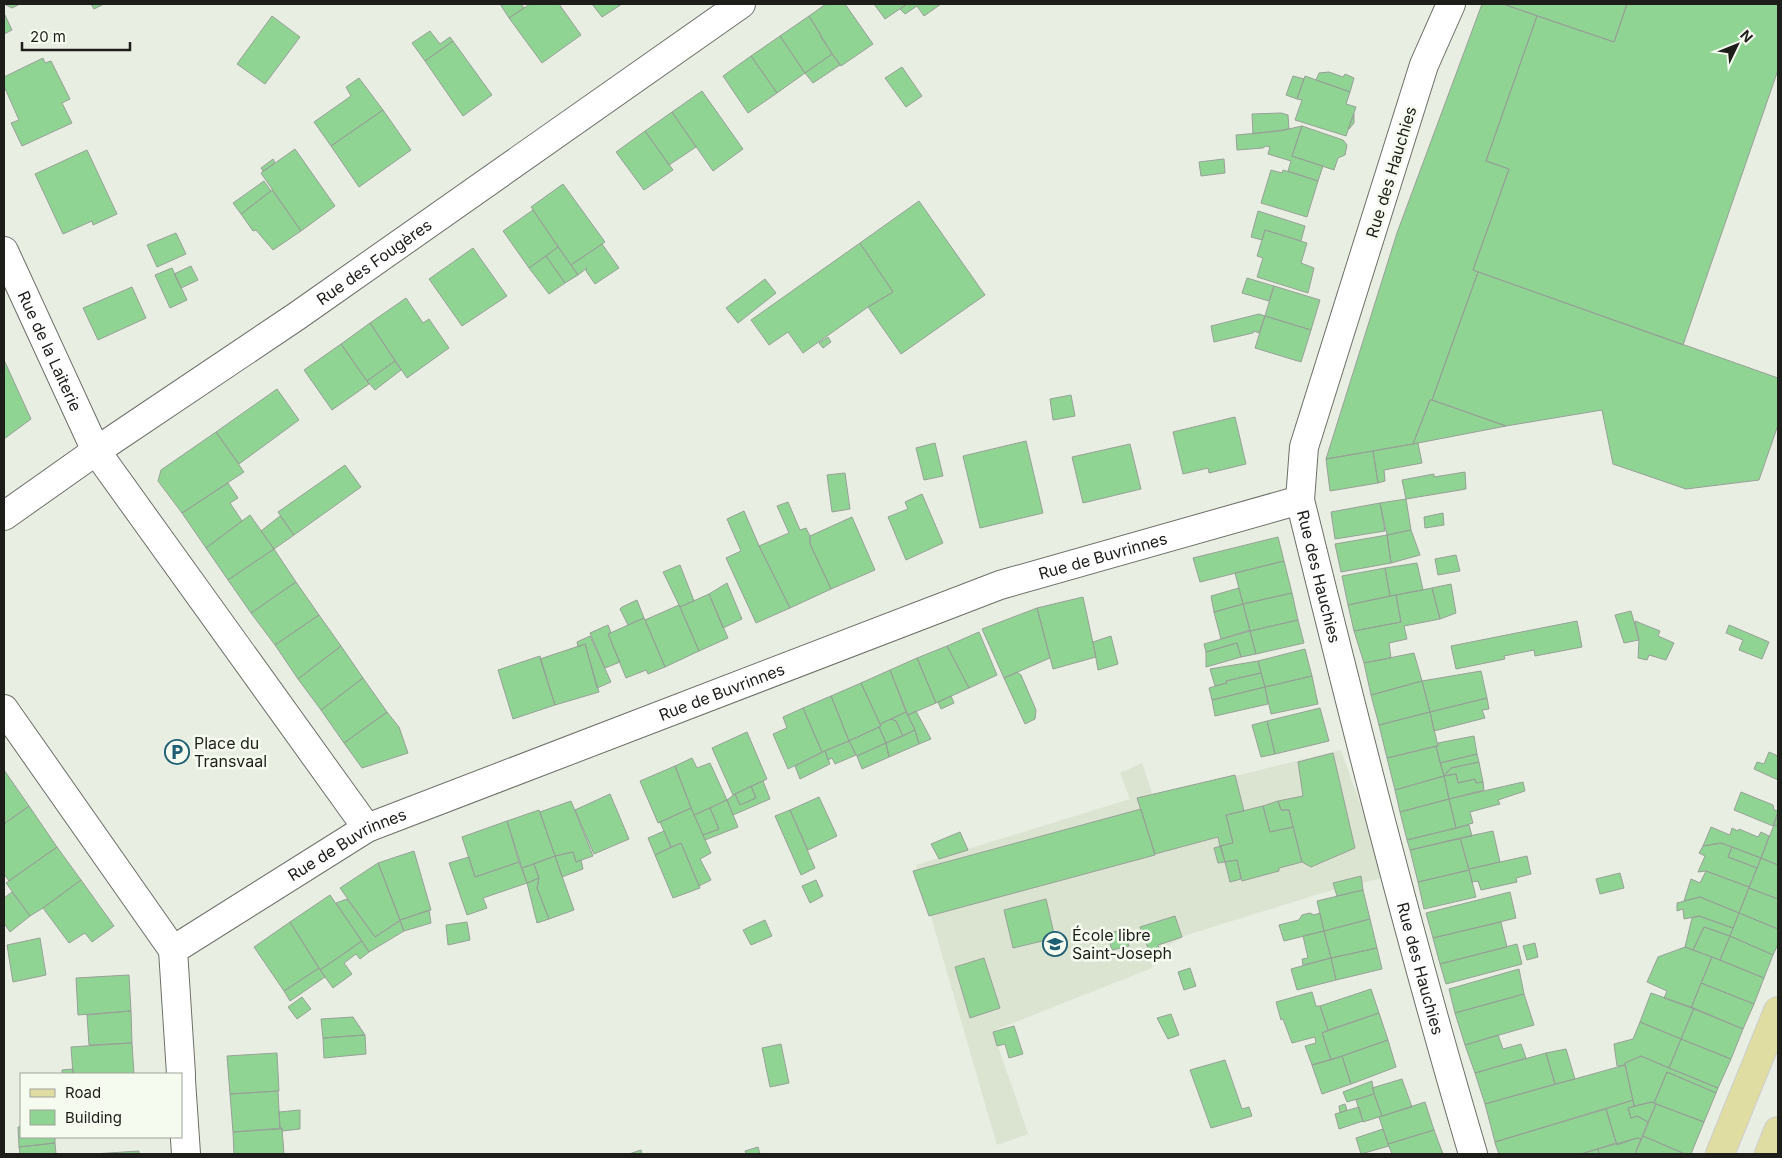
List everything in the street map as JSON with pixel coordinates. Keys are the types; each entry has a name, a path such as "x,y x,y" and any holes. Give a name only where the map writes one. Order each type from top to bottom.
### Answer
{"main road":[{"path":"1720,1154 1778,1011"},
{"path":"1769,1154 1778,1131"}],"street":[{"name":"Rue des Fougères","path":"4,516 96,451 298,316 741,4"},
{"name":"Rue des Hauchies","path":"1451,4 1424,65 1304,447 1300,500 1384,839 1436,1030 1473,1154"},
{"name":"Rue de la Laiterie","path":"4,251 96,451"},
{"path":"96,451 367,828"},
{"name":"Rue de Buvrinnes","path":"172,950 367,828 1000,585 1300,500"},
{"path":"4,709 172,950 181,1073"},
{"path":"182,1095 186,1154"}],"shaded area":[{"name":"École libre Saint-Joseph","path":"1341,750 1386,877 1319,894 1187,935 1154,953 1152,968 993,1031 1028,1134 997,1145 916,865 1130,799 1120,773 1142,763 1153,796"}],"building":[{"path":"4,4 20,4 12,8"},
{"path":"91,4 104,4 94,9"},
{"path":"500,4 521,4 524,8 509,18"},
{"path":"530,4 559,4 581,35 542,63 509,18"},
{"path":"592,4 622,4 602,17"},
{"path":"826,4 845,4 873,44 841,66 820,36 809,16"},
{"path":"874,4 907,4 885,19"},
{"path":"907,4 941,4 924,16 917,6 905,14 900,9"},
{"path":"1482,4 1503,4 1537,16 1486,161 1509,169 1473,270 1478,272 1432,400 1430,400 1413,444 1326,459 1397,233"},
{"path":"1503,4 1627,4 1614,42"},
{"path":"1627,4 1778,4 1778,70 1683,345 1473,270 1509,169 1486,161 1537,16 1614,42"},
{"path":"4,13 12,30 4,34"},
{"path":"272,16 300,37 265,84 237,64"},
{"path":"809,16 832,54 805,73 780,36"},
{"path":"430,31 440,44 450,37 453,41 425,61 412,43"},
{"path":"780,36 805,73 777,93 751,56"},
{"path":"453,41 492,95 463,116 425,61"},
{"path":"832,54 840,65 813,83 805,73"},
{"path":"751,56 777,93 748,113 723,76"},
{"path":"43,58 45,63 51,61 70,99 62,103 72,123 22,146 11,123 19,120 4,86 4,77"},
{"path":"902,67 922,96 906,107 885,78"},
{"path":"1329,72 1343,77 1345,74 1354,78 1350,92 1316,80 1319,73"},
{"path":"1293,76 1304,79 1297,99 1286,95"},
{"path":"1305,76 1350,92 1346,104 1356,107 1346,136 1295,120 1302,100 1297,99"},
{"path":"359,78 383,110 331,146 314,122 351,96 346,87"},
{"path":"702,91 743,149 713,171 672,112"},
{"path":"383,110 411,150 359,187 331,146"},
{"path":"672,112 696,147 669,165 645,131"},
{"path":"1281,113 1288,115 1289,129 1253,134 1252,114"},
{"path":"1354,114 1354,123 1348,129"},
{"path":"1302,126 1343,140 1347,145 1345,155 1338,158 1334,170 1292,156"},
{"path":"1302,126 1292,156 1323,166 1318,181 1288,171 1291,161 1268,154 1270,147 1237,150 1236,135 1280,131"},
{"path":"645,131 673,170 644,190 616,152"},
{"path":"295,149 335,206 301,231 261,173"},
{"path":"87,150 117,214 93,225 92,221 63,234 35,174"},
{"path":"273,159 275,163 263,171 261,168"},
{"path":"1224,159 1225,173 1201,176 1199,162"},
{"path":"1271,170 1282,173 1283,170 1318,181 1307,217 1261,203"},
{"path":"264,181 271,191 241,214 233,203"},
{"path":"563,184 605,242 571,265 531,207"},
{"path":"272,190 301,231 273,250 256,230 253,231 241,214"},
{"path":"919,201 985,295 901,354 868,307 893,292 860,243"},
{"path":"533,210 558,247 529,268 503,231"},
{"path":"1258,211 1305,226 1301,241 1265,230 1262,240 1251,237"},
{"path":"1265,230 1307,243 1301,263 1314,268 1308,293 1257,277 1263,258 1257,256"},
{"path":"176,233 186,254 157,267 147,245"},
{"path":"860,243 893,292 868,307 803,353 788,332 769,345 751,320"},
{"path":"602,244 619,268 595,284 586,271 587,268 578,275 571,265"},
{"path":"558,247 578,275 565,283 546,256"},
{"path":"473,248 507,296 462,326 429,279"},
{"path":"546,256 565,283 549,294 529,268"},
{"path":"191,266 198,280 181,288 174,274"},
{"path":"172,268 187,300 170,308 155,275"},
{"path":"1478,272 1778,378 1778,425 1759,480 1686,489 1613,464 1602,410 1506,426 1432,400"},
{"path":"1247,278 1274,286 1269,301 1242,293"},
{"path":"765,279 776,293 738,323 726,308"},
{"path":"1274,286 1320,300 1311,330 1265,316"},
{"path":"132,287 146,318 98,340 83,308"},
{"path":"406,298 423,323 429,319 449,348 407,378 370,323"},
{"path":"1259,314 1265,316 1259,333 1254,331 1253,333 1214,342 1211,326"},
{"path":"1265,316 1311,330 1301,362 1255,348"},
{"path":"370,323 395,361 367,381 341,344"},
{"path":"828,337 831,342 823,348 819,343"},
{"path":"341,344 369,384 332,410 304,370"},
{"path":"4,360 31,419 4,439"},
{"path":"395,361 401,370 375,390 367,381"},
{"path":"277,389 299,420 239,464 216,432"},
{"path":"1071,395 1075,416 1053,420 1050,399"},
{"path":"1430,400 1432,400 1506,426 1413,444"},
{"path":"1235,417 1246,464 1209,473 1208,468 1183,474 1173,432"},
{"path":"216,432 244,472 182,513 158,481 161,470"},
{"path":"1026,441 1043,513 980,528 963,456"},
{"path":"935,443 943,476 924,480 916,448"},
{"path":"1418,443 1422,463 1384,470 1385,481 1378,483 1373,451"},
{"path":"1130,444 1141,489 1083,503 1072,457"},
{"path":"1373,451 1378,483 1330,491 1326,459"},
{"path":"345,465 361,487 294,535 278,512"},
{"path":"1465,472 1466,489 1406,499 1402,480 1434,474 1434,477"},
{"path":"845,473 850,509 832,512 827,475"},
{"path":"228,483 238,498 230,503 242,521 206,548 182,513"},
{"path":"922,494 943,543 906,560 888,517 908,509 905,502"},
{"path":"1406,499 1411,530 1387,535 1380,503"},
{"path":"788,502 800,530 806,528 810,536 810,544 831,589 790,608 759,546 789,533 777,506"},
{"path":"1380,503 1385,531 1335,539 1331,512"},
{"path":"744,511 790,608 756,623 726,558 741,551 727,519"},
{"path":"1443,513 1444,525 1425,528 1424,517"},
{"path":"250,515 274,549 228,580 206,548"},
{"path":"280,516 294,535 274,549 261,531"},
{"path":"852,517 875,570 831,589 810,544 810,536"},
{"path":"1411,530 1420,555 1391,563 1387,535"},
{"path":"1387,535 1391,563 1341,572 1335,544"},
{"path":"1278,537 1284,561 1200,582 1193,558"},
{"path":"274,549 296,582 251,613 228,580"},
{"path":"1456,555 1460,571 1438,575 1435,559"},
{"path":"1284,561 1292,593 1243,604 1235,573"},
{"path":"1417,563 1423,590 1390,596 1385,568"},
{"path":"680,565 694,601 680,607 663,572"},
{"path":"1385,568 1390,596 1348,605 1342,576"},
{"path":"296,582 319,615 275,645 251,613"},
{"path":"727,583 742,619 723,628 709,594"},
{"path":"1451,584 1456,613 1440,619 1432,588"},
{"path":"1239,588 1243,604 1214,612 1211,596"},
{"path":"1432,588 1440,619 1404,626 1407,639 1389,643 1391,658 1364,663 1354,631 1401,622 1396,595"},
{"path":"1292,593 1298,620 1250,631 1243,604"},
{"path":"709,594 728,638 699,651 680,607"},
{"path":"1396,595 1401,622 1354,631 1348,605"},
{"path":"1083,597 1096,657 1053,669 1037,608"},
{"path":"637,600 644,618 628,625 620,609"},
{"path":"1243,604 1250,630 1221,639 1214,612"},
{"path":"679,605 699,651 665,667 645,620"},
{"path":"1037,608 1050,658 1004,678 982,629"},
{"path":"1631,611 1639,640 1624,643 1615,615"},
{"path":"319,615 341,646 298,679 275,645"},
{"path":"644,618 665,667 648,674 646,670 626,678 608,634"},
{"path":"1298,620 1304,643 1256,654 1250,631"},
{"path":"1577,621 1582,647 1535,656 1534,650 1504,656 1505,659 1456,669 1451,646"},
{"path":"1635,621 1660,631 1658,636 1674,643 1666,660 1649,655 1647,660 1638,658 1639,640"},
{"path":"608,625 611,633 608,634 620,662 605,668 590,633"},
{"path":"1729,625 1769,642 1762,659 1739,650 1743,640 1726,633"},
{"path":"1250,631 1256,654 1241,657 1237,643 1206,652 1204,644"},
{"path":"979,632 997,675 969,688 947,646"},
{"path":"590,636 611,682 597,688 585,644 578,647 577,642"},
{"path":"1111,636 1118,664 1098,670 1093,642"},
{"path":"1237,643 1241,657 1206,667 1206,652"},
{"path":"585,644 599,692 555,705 540,659"},
{"path":"341,646 363,678 321,710 298,679"},
{"path":"947,646 969,688 936,703 917,658"},
{"path":"1305,649 1312,676 1265,687 1258,661"},
{"path":"1414,653 1422,681 1371,695 1364,663"},
{"path":"540,656 555,705 513,719 498,670"},
{"path":"917,658 936,703 908,715 890,670"},
{"path":"1258,661 1261,673 1226,681 1227,683 1215,686 1210,669"},
{"path":"890,670 906,712 880,724 861,683"},
{"path":"1481,671 1487,698 1430,712 1422,681"},
{"path":"1017,672 1021,675 1036,710 1035,719 1025,724 1004,678"},
{"path":"1261,673 1265,687 1212,700 1209,688 1227,683 1226,681"},
{"path":"1312,676 1318,704 1271,714 1265,687"},
{"path":"363,678 387,712 344,743 321,710"},
{"path":"1422,681 1430,712 1379,725 1371,695"},
{"path":"861,683 881,726 849,741 831,696"},
{"path":"1265,687 1268,704 1215,716 1212,700"},
{"path":"831,696 849,741 822,752 803,708"},
{"path":"951,696 954,703 941,709 938,702"},
{"path":"1487,698 1489,709 1482,710 1485,718 1434,731 1430,712"},
{"path":"803,708 822,752 788,769 773,734 787,728 783,717"},
{"path":"1320,708 1329,741 1275,754 1267,721"},
{"path":"916,711 931,739 919,744 908,715"},
{"path":"387,712 399,727 408,753 362,768 344,743"},
{"path":"906,712 915,730 903,736 896,721 891,719"},
{"path":"1430,712 1438,746 1387,758 1379,725"},
{"path":"891,719 896,721 903,736 886,743 879,727 881,726 880,724"},
{"path":"1267,721 1275,754 1261,757 1252,725"},
{"path":"879,727 886,743 857,756 849,741"},
{"path":"915,730 919,744 889,757 886,743"},
{"path":"747,732 767,779 733,795 712,748"},
{"path":"1474,736 1477,754 1440,763 1436,746 1438,746 1438,743"},
{"path":"849,741 856,755 835,764 832,758 828,760 825,751"},
{"path":"886,743 889,757 862,769 857,756"},
{"path":"1436,746 1444,776 1395,790 1387,758"},
{"path":"825,751 830,764 800,779 795,766"},
{"path":"1769,752 1778,756 1778,780 1754,769 1757,762 1764,764"},
{"path":"1333,753 1355,848 1311,867 1302,862 1289,810 1281,810 1278,801 1303,796 1298,762"},
{"path":"1477,754 1479,762 1451,768 1444,776 1440,763"},
{"path":"692,758 697,768 710,763 727,800 694,815 675,766"},
{"path":"1479,762 1483,782 1476,783 1475,779 1458,783 1456,774 1444,776 1451,768"},
{"path":"675,766 691,808 658,823 640,781"},
{"path":"4,770 29,806 4,824"},
{"path":"1456,774 1458,783 1475,779 1476,783 1483,782 1484,790 1449,799 1444,776"},
{"path":"1235,775 1244,811 1226,815 1233,843 1220,846 1218,837 1155,854 1137,798"},
{"path":"1444,776 1449,799 1400,812 1395,790"},
{"path":"763,781 770,799 733,815 727,800 735,794 740,805 756,798 751,786"},
{"path":"1523,782 1525,791 1498,800 1500,804 1470,812 1473,823 1456,828 1449,799"},
{"path":"751,786 756,798 740,805 735,794"},
{"path":"1741,792 1773,805 1774,810 1778,811 1773,826 1734,810"},
{"path":"610,794 629,839 594,854 575,810"},
{"path":"819,797 837,836 808,850 790,810"},
{"path":"1449,799 1456,828 1407,840 1400,812"},
{"path":"727,800 738,827 705,840 703,835 719,829 710,808"},
{"path":"571,801 593,856 576,862 573,852 555,856 540,812"},
{"path":"1278,801 1281,810 1289,810 1293,827 1270,832 1263,806"},
{"path":"29,806 57,847 9,881 4,874 4,824"},
{"path":"1263,806 1270,832 1293,827 1302,862 1279,868 1279,871 1242,881 1237,860 1225,862 1220,846 1233,843 1226,815"},
{"path":"691,808 711,853 700,859 711,880 699,886 681,843 671,847 660,822"},
{"path":"710,808 719,829 703,835 694,815"},
{"path":"1141,809 1155,855 929,916 913,871"},
{"path":"539,810 555,856 522,868 507,821"},
{"path":"790,810 815,868 801,875 775,816"},
{"path":"1778,814 1778,826 1774,825"},
{"path":"507,821 519,862 475,877 462,837"},
{"path":"1469,825 1472,836 1410,850 1407,840"},
{"path":"1774,825 1778,826 1778,865 1761,858"},
{"path":"1711,827 1730,835 1732,828 1758,837 1761,832 1769,836 1761,858 1721,843 1703,846"},
{"path":"664,831 671,847 655,855 648,838"},
{"path":"1493,831 1500,862 1469,869 1460,838"},
{"path":"960,832 968,850 939,859 931,844"},
{"path":"1460,838 1469,870 1418,882 1410,850"},
{"path":"681,843 700,888 673,898 655,855"},
{"path":"1721,843 1732,847 1728,857 1757,868 1749,887 1706,871 1698,872 1705,856 1699,853 1703,846"},
{"path":"1221,846 1225,862 1218,863 1214,848"},
{"path":"57,847 81,880 30,916 6,883"},
{"path":"1732,847 1761,858 1757,868 1728,857"},
{"path":"414,851 431,910 400,920 378,863"},
{"path":"573,852 576,862 581,860 583,869 562,877 555,856"},
{"path":"555,856 574,910 549,919 537,888 539,878 534,864"},
{"path":"1527,856 1531,874 1516,878 1517,882 1481,890 1478,881 1472,882 1469,869"},
{"path":"469,857 475,877 519,862 527,883 483,898 487,908 467,915 449,863"},
{"path":"1761,858 1778,865 1778,899 1749,888"},
{"path":"1237,860 1241,879 1230,882 1225,862"},
{"path":"378,863 400,920 375,937 340,888"},
{"path":"534,864 539,878 527,883 522,868"},
{"path":"1469,870 1476,897 1424,909 1418,882"},
{"path":"1706,871 1749,887 1739,913 1700,897 1684,901 1691,879 1700,883"},
{"path":"1620,873 1624,888 1600,894 1596,879"},
{"path":"1361,876 1363,890 1337,896 1333,883"},
{"path":"539,878 537,888 549,919 537,923 527,883"},
{"path":"81,880 114,926 92,942 85,933 69,943 43,908"},
{"path":"816,880 823,896 810,903 802,886"},
{"path":"1749,888 1778,899 1778,929 1739,913"},
{"path":"1363,890 1370,919 1324,931 1317,901"},
{"path":"12,892 30,916 10,932 4,923 4,898"},
{"path":"1510,892 1516,918 1433,938 1426,913"},
{"path":"330,895 362,941 320,970 290,922"},
{"path":"1700,897 1739,913 1733,928 1699,916 1684,919 1683,909 1677,911 1677,903"},
{"path":"347,899 375,937 400,921 404,931 369,952 336,903"},
{"path":"1046,899 1055,938 1013,948 1004,910"},
{"path":"429,910 431,923 404,931 400,920"},
{"path":"1310,913 1314,915 1320,913 1324,931 1284,941 1279,925 1299,920 1302,915"},
{"path":"1739,913 1778,929 1778,944 1773,955 1730,936"},
{"path":"1175,916 1182,937 1158,945 1161,953 1151,956 1140,927"},
{"path":"1699,916 1733,928 1730,936 1704,927 1693,950 1685,947 1692,918"},
{"path":"1370,919 1377,948 1331,958 1324,931"},
{"path":"765,920 772,936 751,945 743,930"},
{"path":"290,922 319,968 284,991 254,947"},
{"path":"467,922 470,940 448,945 446,925"},
{"path":"1501,922 1507,947 1440,964 1433,938"},
{"path":"1704,927 1730,936 1720,960 1693,950"},
{"path":"1124,929 1129,946 1112,950 1107,934"},
{"path":"1324,931 1331,958 1303,965 1302,959 1308,958 1303,936"},
{"path":"1730,936 1773,955 1764,978 1720,960"},
{"path":"40,938 46,975 13,982 7,945"},
{"path":"362,941 369,952 360,959 356,954 344,963 352,974 333,988 320,970"},
{"path":"1535,943 1538,957 1527,960 1523,946"},
{"path":"1517,944 1522,964 1446,984 1440,964"},
{"path":"1685,947 1712,957 1691,1008 1664,998 1667,991 1647,982 1658,957"},
{"path":"1377,948 1382,969 1336,980 1331,958"},
{"path":"1712,957 1764,978 1754,1004 1701,983"},
{"path":"984,958 1000,1008 970,1018 955,967"},
{"path":"1331,958 1336,980 1297,990 1291,969"},
{"path":"319,968 325,977 290,1001 284,991"},
{"path":"1190,968 1196,986 1184,990 1178,972"},
{"path":"1519,969 1524,994 1455,1013 1449,989"},
{"path":"129,975 131,1011 78,1015 76,978"},
{"path":"1701,983 1754,1004 1743,1029 1691,1008"},
{"path":"1371,989 1379,1013 1328,1030 1320,1006"},
{"path":"1312,992 1316,1006 1320,1006 1328,1030 1322,1033 1331,1060 1312,1065 1305,1046 1316,1043 1315,1037 1292,1043 1283,1019 1281,1020 1276,1002"},
{"path":"1651,993 1694,1008 1681,1039 1640,1022"},
{"path":"1524,994 1534,1025 1465,1045 1455,1013"},
{"path":"302,997 311,1009 297,1019 288,1007"},
{"path":"1694,1008 1743,1029 1731,1059 1681,1039"},
{"path":"131,1011 132,1043 89,1045 87,1015"},
{"path":"1379,1013 1388,1040 1331,1060 1322,1033"},
{"path":"1171,1014 1179,1035 1168,1039 1157,1018"},
{"path":"353,1017 365,1035 323,1038 321,1019"},
{"path":"1640,1022 1681,1039 1669,1068 1641,1056 1625,1063 1625,1065 1617,1066 1614,1044 1633,1039"},
{"path":"1014,1026 1023,1054 1009,1058 1005,1044 997,1046 993,1032"},
{"path":"365,1035 366,1054 324,1058 323,1038"},
{"path":"1498,1035 1503,1049 1521,1044 1526,1058 1475,1073 1465,1045"},
{"path":"1681,1039 1731,1059 1718,1088 1669,1068"},
{"path":"1388,1040 1396,1067 1351,1084 1342,1056"},
{"path":"132,1043 134,1073 73,1073 71,1047"},
{"path":"781,1044 789,1083 770,1087 762,1048"},
{"path":"1566,1049 1575,1079 1555,1084 1546,1053"},
{"path":"277,1053 279,1091 230,1094 227,1056"},
{"path":"1546,1053 1555,1084 1485,1104 1475,1073"},
{"path":"1342,1056 1351,1084 1322,1094 1312,1065"},
{"path":"1641,1056 1718,1088 1716,1093 1667,1072 1654,1103 1634,1106 1625,1063"},
{"path":"1225,1060 1242,1109 1249,1107 1252,1116 1211,1128 1190,1070"},
{"path":"1625,1065 1633,1100 1495,1142 1485,1104"},
{"path":"73,1069 73,1073 62,1073 62,1070"},
{"path":"1667,1072 1716,1093 1704,1122 1654,1103"},
{"path":"1402,1079 1412,1107 1382,1116 1372,1088"},
{"path":"1372,1081 1374,1094 1347,1102 1343,1092"},
{"path":"278,1091 280,1129 233,1132 230,1094"},
{"path":"1374,1094 1382,1116 1363,1122 1356,1100"},
{"path":"1633,1100 1634,1106 1628,1108 1631,1118 1637,1116 1648,1122 1641,1139 1637,1138 1617,1145 1606,1109"},
{"path":"1425,1102 1434,1130 1388,1144 1379,1117"},
{"path":"1652,1102 1656,1104 1648,1122 1637,1116 1631,1118 1628,1108"},
{"path":"1345,1104 1347,1110 1340,1113 1339,1106"},
{"path":"1656,1104 1704,1122 1691,1154 1685,1154 1643,1136"},
{"path":"1359,1107 1363,1121 1339,1129 1335,1114"},
{"path":"1606,1109 1616,1143 1581,1154 1499,1154 1495,1143 1495,1142"},
{"path":"300,1110 300,1129 282,1131 282,1128 280,1129 279,1112"},
{"path":"20,1126 20,1138 55,1138 55,1143 19,1147 18,1127"},
{"path":"282,1128 284,1154 234,1154 233,1132"},
{"path":"1383,1129 1389,1146 1361,1154 1356,1138"},
{"path":"1434,1130 1443,1154 1392,1154 1388,1144"},
{"path":"1643,1136 1685,1154 1635,1154"},
{"path":"1637,1138 1641,1139 1635,1154 1599,1154 1598,1149"},
{"path":"55,1143 56,1154 20,1154 19,1147"},
{"path":"758,1147 760,1154 746,1154 745,1151"},
{"path":"1598,1149 1599,1154 1581,1154"},
{"path":"641,1150 642,1154 629,1154"},
{"path":"139,1151 139,1154 93,1154"}],"place":[{"name":"Place du Transvaal","path":"177,752"},
{"name":"École libre Saint-Joseph","path":"1055,944"}]}
